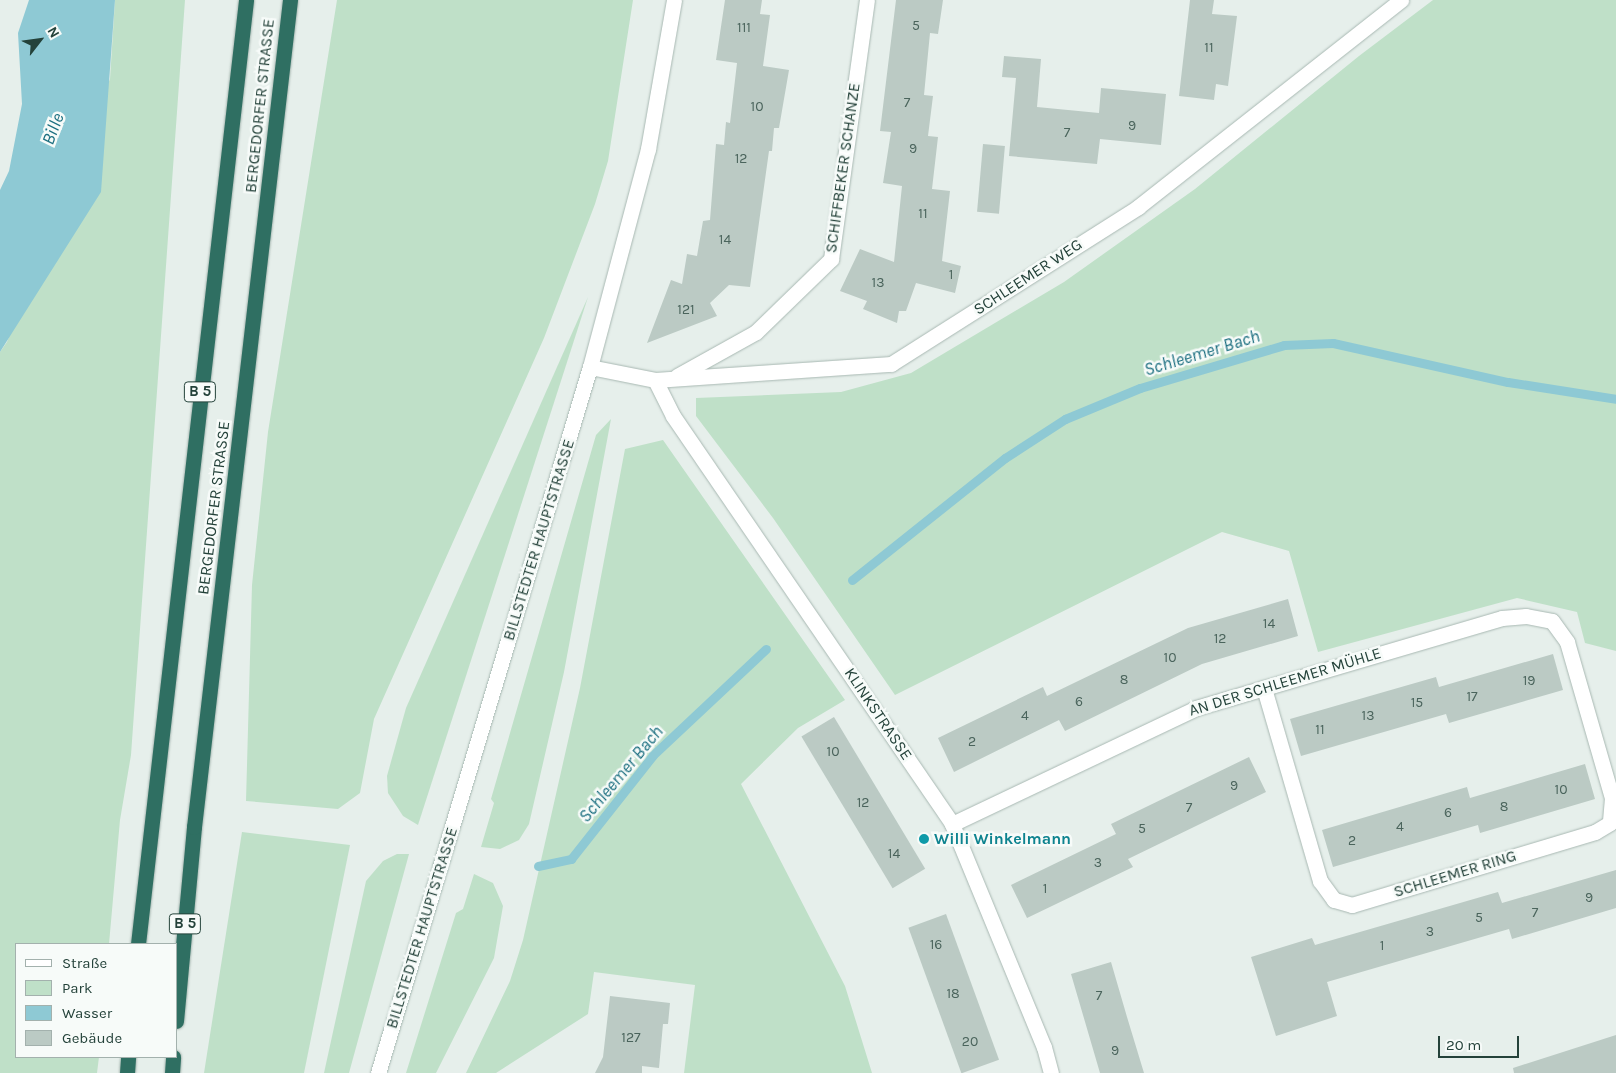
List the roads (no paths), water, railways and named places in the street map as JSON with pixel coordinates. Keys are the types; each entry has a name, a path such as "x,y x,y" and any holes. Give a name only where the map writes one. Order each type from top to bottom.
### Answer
{"highway":[{"name":"BERGEDORFER STRASSE","path":"138,943 246,0"},
{"name":"BERGEDORFER STRASSE","path":"178,999 194,827 290,0"},
{"path":"126,1073 128,1058"},
{"path":"172,1073 173,1058"}],"street":[{"name":"BILLSTEDTER HAUPTSTRASSE","path":"378,1073 590,367 648,149 674,0"},
{"name":"SCHIFFBEKER SCHANZE","path":"674,377 756,332 831,259 867,0"},
{"name":"SCHLEEMER WEG","path":"590,367 655,380 674,377 891,364 1138,207 1401,0"},
{"name":"KLINKSTRASSE","path":"655,380 673,416 952,824 1044,1047 1051,1073"},
{"name":"AN DER SCHLEEMER MÜHLE","path":"952,824 1196,708 1502,618 1542,617 1561,630 1567,642"},
{"name":"SCHLEEMER RING","path":"1264,688 1320,881 1334,900 1352,904 1595,832 1610,823 1612,798 1567,642"}],"water":[{"name":"Bille","path":"29,0 115,0 101,192 0,352 0,190 9,171 22,104 18,33"}],"waterway":[{"name":"Schleemer Bach","path":"852,580 1005,458 1065,419 1140,388 1284,345 1333,343 1508,382 1616,399"},
{"name":"Schleemer Bach","path":"538,866 571,859 653,755 766,649"}],"place":[{"name":"Willi Winkelmann","path":"924,839"}]}
